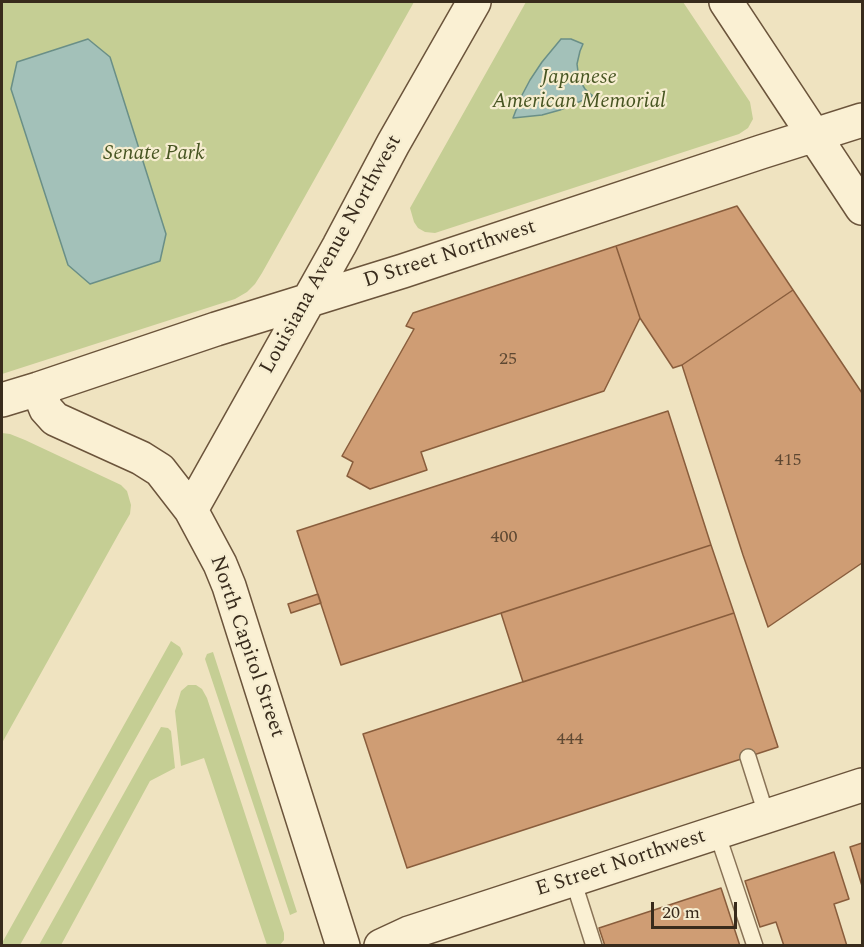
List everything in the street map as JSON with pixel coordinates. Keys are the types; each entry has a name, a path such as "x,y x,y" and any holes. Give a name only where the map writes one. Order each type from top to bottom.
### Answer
{"main road":[{"name":"Louisiana Avenue Northwest","path":"191,510 474,2"},
{"path":"726,2 862,208"},
{"name":"D Street Northwest","path":"2,400 216,328 415,267 862,120"},
{"name":"North Capitol Street","path":"38,389 46,410 55,418 141,458 160,470 191,510 230,586 344,945"},
{"name":"E Street Northwest","path":"381,945 409,933 862,785"}],"lane":[{"path":"748,757 767,817"},
{"path":"717,833 755,945"},
{"path":"573,880 594,945"}],"green space":[{"name":"Senate Park","path":"2,2 414,2 262,273 247,292 235,299 2,374"},
{"name":"Japanese American Memorial","path":"526,2 683,2 750,102 753,119 748,128 739,134 435,233 425,232 414,222 410,208"},
{"path":"2,433 25,440 121,485 127,491 131,505 130,514 2,743"},
{"path":"171,641 180,647 183,654 20,945 2,945 2,943"},
{"path":"213,652 297,912 290,915 205,659 207,654"},
{"path":"188,685 196,685 202,689 207,698 284,933 284,940 280,945 267,945 204,758 181,766 175,711 181,691"},
{"path":"161,727 171,731 175,768 150,781 61,945 39,945"}],"water":[{"path":"88,39 110,57 166,234 160,261 90,284 68,265 11,89 17,62"},
{"path":"561,39 571,39 583,44 577,64 579,79 593,96 542,115 513,118 530,80"}],"building":[{"path":"737,206 793,290 682,365 673,368 640,318 616,246"},
{"path":"616,246 640,318 604,391 421,452 427,470 370,489 347,476 353,462 342,456 414,329 406,326 413,313"},
{"path":"793,290 862,393 862,563 768,627 682,365"},
{"path":"668,411 711,545 341,665 297,531"},
{"path":"711,545 734,613 523,682 501,613"},
{"path":"318,594 321,603 291,613 288,604"},
{"path":"734,613 778,747 407,868 363,734"},
{"path":"862,843 862,886 850,847"},
{"path":"834,852 849,899 834,904 847,946 784,946 776,922 760,927 745,881"},
{"path":"721,888 740,946 605,946 599,928"}]}
